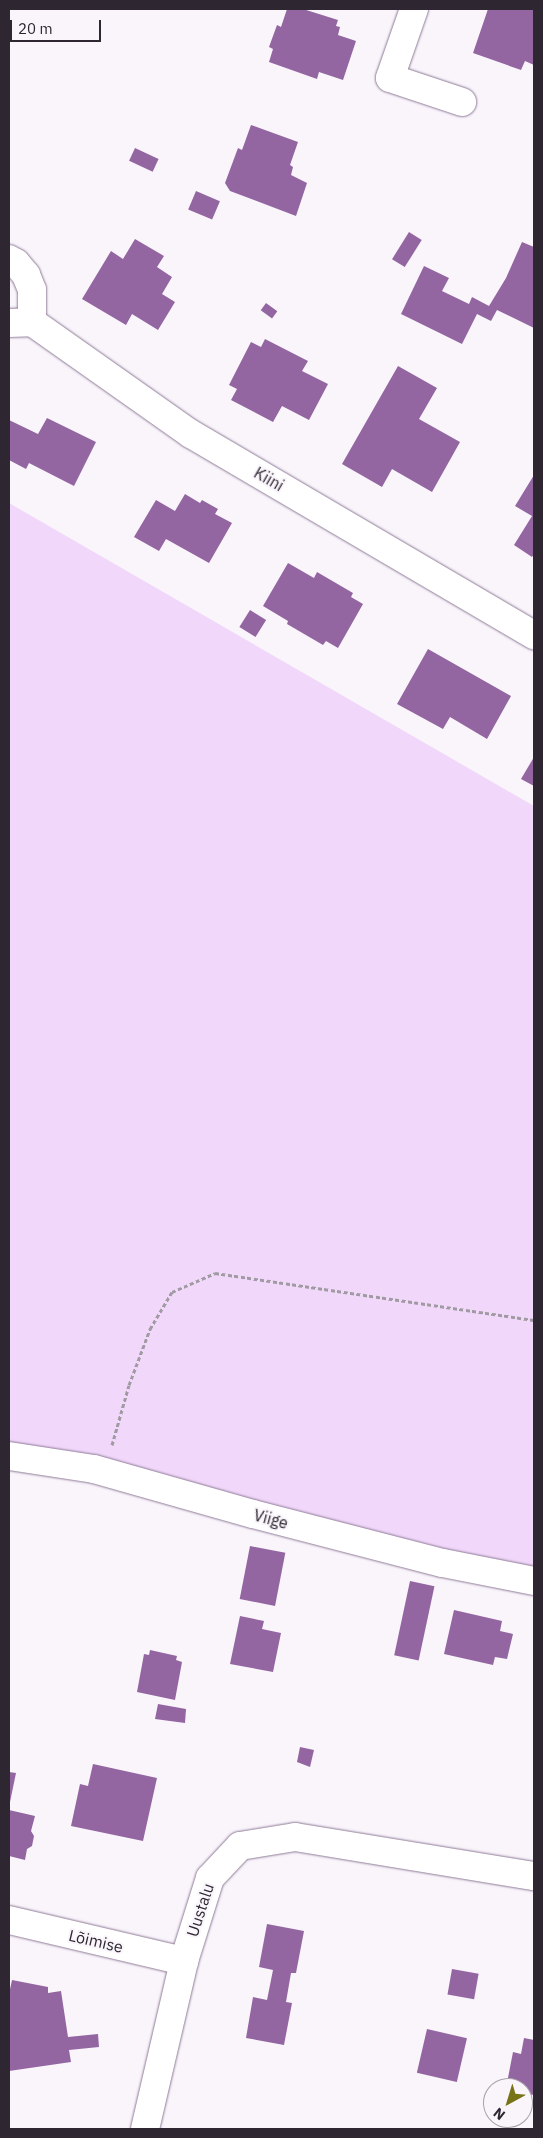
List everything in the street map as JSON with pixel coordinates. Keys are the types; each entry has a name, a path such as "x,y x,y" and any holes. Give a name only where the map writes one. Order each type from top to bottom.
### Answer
{"street":[{"path":"414,9 390,78 462,102"},
{"path":"9,259 16,263 26,276 32,290 20,322"},
{"name":"Kiini","path":"20,322 191,434 534,635"},
{"name":"Viige","path":"9,1456 94,1469 253,1514 433,1561 534,1581"},
{"name":"Uustalu","path":"145,2129 184,1961 210,1878 240,1846 295,1838 534,1876"},
{"name":"Lõimise","path":"9,1920 184,1961"}],"path":[{"path":"94,1469 111,1447 129,1385 150,1329 172,1292 215,1273 534,1320"}],"shaded area":[{"path":"9,503 534,806 534,1573 9,1446"}],"building":[{"path":"287,9 303,9 338,20 336,26 340,27 338,35 356,41 343,80 319,72 317,79 269,62 273,49 269,47 277,25 281,27"},
{"path":"488,9 534,9 534,65 525,61 521,70 473,53"},
{"path":"251,125 298,142 290,165 293,167 291,175 307,183 296,216 230,191 225,183 238,148 242,150"},
{"path":"135,148 159,159 153,172 129,161"},
{"path":"196,191 220,201 212,220 188,209"},
{"path":"409,232 422,240 405,267 392,259"},
{"path":"135,239 164,256 157,267 172,277 162,294 175,302 158,330 132,314 126,325 82,299 111,251 123,259"},
{"path":"522,242 534,247 534,328 497,310 491,321 477,314 462,344 401,314 424,266 449,278 442,291 469,304 472,297 489,306 506,278"},
{"path":"266,303 277,311 272,319 261,310"},
{"path":"265,339 308,361 302,371 328,384 309,420 282,406 273,422 231,400 237,389 229,385 251,342 261,347"},
{"path":"398,366 437,388 419,419 460,442 432,492 392,469 382,487 342,464"},
{"path":"47,418 96,442 74,486 29,463 26,469 9,460 9,420 38,434"},
{"path":"534,475 534,554 532,557 514,545 532,516 515,506"},
{"path":"185,494 200,503 202,500 218,509 215,514 232,523 209,563 166,539 159,551 134,537 156,500 175,511"},
{"path":"288,563 314,578 317,572 353,593 351,597 363,604 338,648 326,641 323,645 287,624 288,621 263,606"},
{"path":"250,610 266,620 256,637 239,627"},
{"path":"428,649 511,696 487,739 450,717 443,729 397,704"},
{"path":"534,757 534,786 521,779"},
{"path":"250,1546 285,1553 275,1606 240,1599"},
{"path":"410,1581 434,1586 419,1661 394,1655"},
{"path":"454,1610 502,1621 500,1631 513,1634 507,1659 495,1657 493,1665 444,1654"},
{"path":"240,1616 264,1621 262,1629 281,1633 273,1672 230,1664"},
{"path":"150,1650 177,1656 176,1660 182,1662 175,1700 137,1692 144,1654 149,1655"},
{"path":"158,1704 186,1709 185,1723 155,1719"},
{"path":"300,1747 314,1750 310,1767 297,1762"},
{"path":"93,1764 157,1778 143,1841 71,1826 80,1784 88,1786"},
{"path":"9,1772 16,1773 10,1802 9,1802"},
{"path":"9,1810 35,1816 31,1831 34,1836 32,1846 27,1849 25,1860 9,1856"},
{"path":"267,1924 304,1931 296,1973 291,1973 286,2002 292,2003 284,2045 246,2038 253,1997 267,2000 273,1970 259,1967"},
{"path":"452,1969 479,1974 474,1999 447,1995"},
{"path":"12,1980 48,1987 48,1993 61,1991 68,2037 98,2034 99,2047 69,2050 71,2062 9,2071 9,1994"},
{"path":"427,2029 467,2038 457,2082 417,2073"},
{"path":"524,2038 534,2040 534,2095 533,2078 508,2078 513,2052 521,2054"}]}
